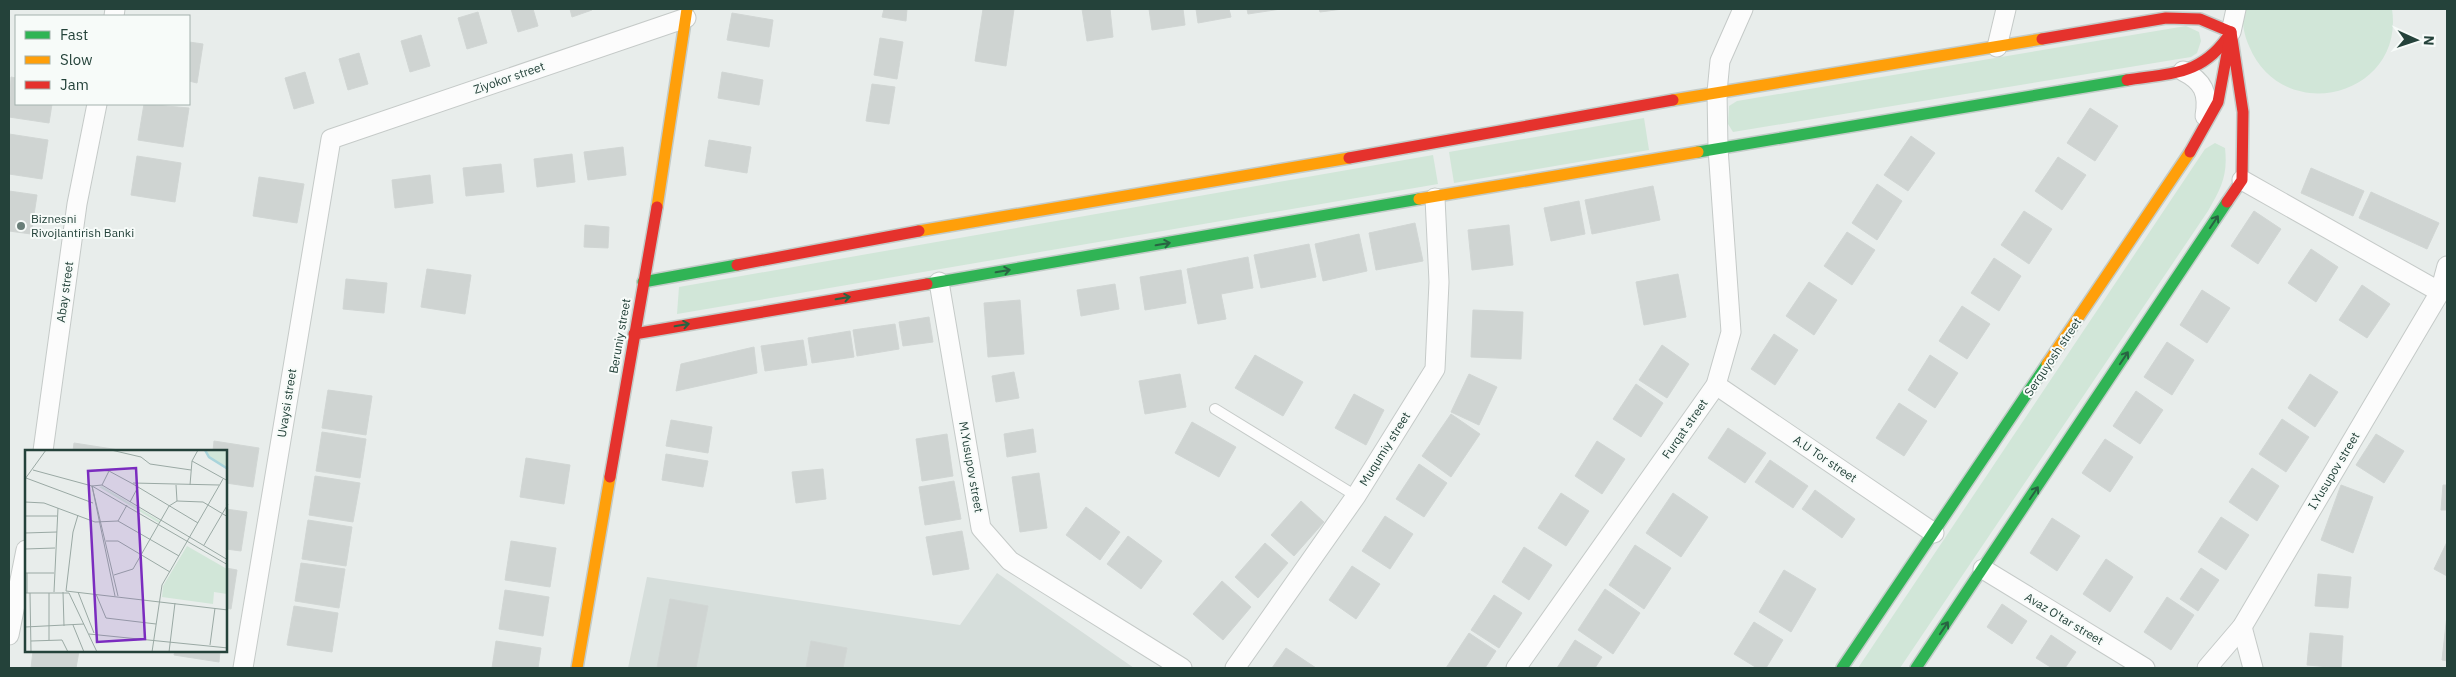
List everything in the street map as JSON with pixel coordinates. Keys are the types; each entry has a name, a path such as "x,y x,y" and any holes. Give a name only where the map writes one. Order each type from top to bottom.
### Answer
{"street":[{"name":"Furqat street","path":"1516,668 1716,385 1731,332 1718,148 1717,92 1720,61 1743,9"},
{"path":"1997,47 2006,9"},
{"name":"Serquyosh street","path":"1842,668 2201,136 2218,102 2236,9"},
{"name":"Ziyokor street","path":"331,138 687,13"},
{"name":"Beruniy street","path":"576,668 643,282 687,13"},
{"path":"634,334 1718,148 2183,71 2201,64 2217,54 2231,32 2213,20 2192,17 2166,18 1717,92 1436,143 922,230 643,282"},
{"name":"Serquyosh street","path":"2231,32 2243,112 2242,180"},
{"path":"2183,71 2196,78 2206,91 2207,104 2201,136"},
{"name":"Abay street","path":"43,450 77,204 97,105"},
{"name":"Uvaysi street","path":"242,668 331,138"},
{"path":"1916,668 2242,180 2440,292"},
{"name":"Muqumiy street","path":"1235,668 1356,496 1435,369 1439,282 1435,198"},
{"name":"I.Yusupov street","path":"2208,668 2242,627 2440,292 2447,266"},
{"name":"M.Yusupov street","path":"939,282 981,528 1010,561 1182,668"},
{"name":"A.U Tor street","path":"1716,385 1934,533"},
{"path":"9,635 25,555"},
{"name":"Avaz O'tar street","path":"1983,569 2145,668"},
{"path":"2242,627 2253,668"}],"lane":[{"path":"1216,409 1356,496"}],"shaded area":[{"path":"997,573 1134,668 628,668 647,577 960,625"}],"green space":[{"path":"2244,9 2392,9 2391,39 2380,63 2361,81 2338,91 2313,93 2288,87 2265,72 2247,42 2243,23"},
{"path":"2186,26 2199,32 2201,41 2197,53 2191,57 1733,132 1728,124 1729,106 1737,101"},
{"path":"1644,118 1649,150 1454,183 1449,152"},
{"path":"2215,143 2225,148 2226,158 2220,188 2208,211 1900,668 1858,668 2205,149"},
{"path":"1433,155 1438,184 677,314 679,287"}],"building":[{"path":"511,9 533,9 538,26 518,32"},
{"path":"570,9 592,9 592,10 572,17"},
{"path":"884,9 907,9 906,21 882,17"},
{"path":"983,9 1014,9 1006,66 975,61"},
{"path":"1082,9 1110,9 1113,37 1087,41"},
{"path":"1149,9 1183,9 1185,25 1152,30"},
{"path":"1196,9 1229,9 1231,17 1198,23"},
{"path":"1247,9 1281,9 1248,14"},
{"path":"1319,9 1343,9 1320,12"},
{"path":"478,12 487,43 467,49 458,18"},
{"path":"732,13 773,20 769,47 727,40"},
{"path":"421,35 430,66 410,72 401,41"},
{"path":"880,38 903,42 897,79 874,75"},
{"path":"190,42 203,44 197,83 190,81"},
{"path":"359,53 368,84 348,90 339,59"},
{"path":"305,72 314,103 294,109 285,78"},
{"path":"722,72 763,80 759,105 718,98"},
{"path":"11,77 15,78 15,105 52,105 49,123 9,117"},
{"path":"872,84 895,87 889,124 866,121"},
{"path":"144,105 189,108 183,147 138,140"},
{"path":"2090,108 2118,126 2095,161 2067,143"},
{"path":"9,134 48,140 42,179 9,174"},
{"path":"1911,136 1935,153 1908,191 1884,175"},
{"path":"709,140 751,147 747,173 705,166"},
{"path":"623,147 626,175 588,180 584,152"},
{"path":"572,154 575,182 537,187 534,159"},
{"path":"137,156 181,163 175,202 131,195"},
{"path":"2058,157 2086,175 2062,210 2035,191"},
{"path":"501,164 504,192 466,196 463,168"},
{"path":"2311,168 2364,191 2353,216 2301,193"},
{"path":"430,175 433,203 395,208 392,180"},
{"path":"259,177 304,184 297,223 253,216"},
{"path":"1877,184 1902,201 1877,240 1852,223"},
{"path":"1653,186 1660,220 1592,234 1585,200"},
{"path":"9,191 37,195 31,234 9,231"},
{"path":"2371,192 2439,223 2427,249 2359,218"},
{"path":"1579,201 1585,234 1551,241 1544,208"},
{"path":"2024,211 2052,229 2029,264 2001,245"},
{"path":"2254,211 2281,229 2258,264 2231,246"},
{"path":"1415,223 1423,261 1376,270 1369,233"},
{"path":"585,225 609,227 608,248 584,247"},
{"path":"1509,225 1513,265 1472,270 1468,230"},
{"path":"1847,232 1875,250 1852,285 1824,266"},
{"path":"1359,234 1367,271 1323,281 1315,244"},
{"path":"1309,244 1316,277 1261,288 1254,255"},
{"path":"2311,249 2338,267 2316,302 2288,283"},
{"path":"1248,257 1253,288 1221,294 1226,319 1198,324 1187,269"},
{"path":"1994,258 2021,276 1999,311 1971,293"},
{"path":"427,269 471,275 465,314 421,307"},
{"path":"1181,270 1186,303 1145,310 1140,277"},
{"path":"1678,274 1686,317 1644,325 1636,282"},
{"path":"346,279 387,283 384,313 343,309"},
{"path":"1809,282 1837,300 1814,335 1786,316"},
{"path":"1115,284 1119,309 1081,316 1077,290"},
{"path":"2362,285 2390,304 2367,338 2339,320"},
{"path":"2202,290 2230,308 2207,343 2180,325"},
{"path":"1020,300 1024,354 988,357 984,303"},
{"path":"1962,306 1990,324 1967,359 1939,341"},
{"path":"1473,310 1523,312 1521,359 1471,357"},
{"path":"929,317 933,342 903,346 899,322"},
{"path":"895,324 899,349 857,356 853,330"},
{"path":"850,331 854,357 812,363 808,338"},
{"path":"1774,334 1798,350 1775,385 1751,369"},
{"path":"803,340 807,365 765,371 761,346"},
{"path":"2167,342 2194,360 2172,395 2144,377"},
{"path":"1662,345 1689,364 1667,398 1639,380"},
{"path":"754,347 757,373 676,391 681,364"},
{"path":"1255,355 1303,382 1283,416 1235,388"},
{"path":"1930,355 1958,373 1935,408 1908,390"},
{"path":"1014,372 1019,398 996,402 992,376"},
{"path":"1180,374 1186,407 1145,414 1139,381"},
{"path":"1469,374 1497,387 1479,425 1451,412"},
{"path":"2310,374 2338,392 2315,427 2288,408"},
{"path":"1636,384 1663,403 1641,437 1613,419"},
{"path":"328,390 372,396 366,435 322,428"},
{"path":"2136,391 2163,410 2140,444 2113,426"},
{"path":"1354,394 1384,410 1366,445 1335,428"},
{"path":"1899,403 1927,421 1904,456 1876,438"},
{"path":"1451,414 1480,434 1451,477 1422,456"},
{"path":"2282,419 2309,437 2286,472 2259,454"},
{"path":"671,420 712,427 708,453 666,446"},
{"path":"1192,422 1236,447 1219,477 1175,453"},
{"path":"1728,428 1766,453 1745,483 1708,458"},
{"path":"1033,429 1036,452 1007,457 1004,434"},
{"path":"322,432 366,439 360,478 316,471"},
{"path":"947,434 953,476 922,481 916,439"},
{"path":"2376,434 2404,451 2384,483 2356,465"},
{"path":"2105,439 2133,457 2110,492 2082,473"},
{"path":"214,441 259,448 253,487 228,483 228,450 213,450"},
{"path":"1597,441 1625,459 1602,494 1575,476"},
{"path":"74,443 119,450 73,450"},
{"path":"666,454 708,461 703,487 662,480"},
{"path":"526,458 570,465 564,504 520,497"},
{"path":"1770,460 1808,486 1793,508 1755,482"},
{"path":"1419,464 1447,483 1424,517 1396,499"},
{"path":"2252,468 2279,486 2257,521 2229,502"},
{"path":"823,469 826,499 796,503 792,472"},
{"path":"1039,473 1047,528 1020,532 1012,477"},
{"path":"315,476 360,483 353,522 309,515"},
{"path":"954,481 961,519 925,525 919,487"},
{"path":"2341,485 2373,497 2353,553 2321,540"},
{"path":"2443,485 2447,485 2447,510 2441,510"},
{"path":"1815,490 1855,519 1842,538 1802,509"},
{"path":"1561,493 1589,511 1566,546 1538,528"},
{"path":"1673,493 1708,517 1681,557 1646,533"},
{"path":"1301,501 1324,522 1294,556 1271,535"},
{"path":"1086,507 1120,532 1100,560 1066,535"},
{"path":"228,509 247,512 241,551 228,549"},
{"path":"1385,516 1413,534 1390,569 1362,551"},
{"path":"2221,517 2249,535 2226,570 2198,552"},
{"path":"2052,518 2080,536 2057,571 2030,553"},
{"path":"308,520 352,527 346,566 302,559"},
{"path":"962,531 969,569 933,575 926,537"},
{"path":"1128,536 1162,561 1141,589 1107,564"},
{"path":"511,541 556,548 550,587 505,580"},
{"path":"2447,542 2447,576 2434,569"},
{"path":"1265,543 1288,563 1258,598 1235,577"},
{"path":"1635,545 1671,568 1644,609 1609,585"},
{"path":"1524,547 1552,565 1529,600 1502,582"},
{"path":"2106,559 2133,577 2110,612 2083,594"},
{"path":"301,563 345,569 339,608 295,601"},
{"path":"1352,566 1380,584 1356,619 1329,600"},
{"path":"228,568 237,570 231,609 228,608"},
{"path":"2201,568 2219,580 2198,611 2180,599"},
{"path":"1784,570 1816,589 1791,632 1759,612"},
{"path":"2318,574 2351,577 2348,608 2315,606"},
{"path":"1222,581 1251,607 1223,640 1193,614"},
{"path":"1605,589 1640,613 1613,654 1578,630"},
{"path":"505,590 549,597 543,636 499,629"},
{"path":"1494,595 1522,613 1499,648 1471,630"},
{"path":"2167,597 2194,615 2171,650 2144,632"},
{"path":"670,599 708,606 696,668 657,668"},
{"path":"2002,604 2027,621 2012,644 1987,627"},
{"path":"294,606 338,613 332,652 287,645"},
{"path":"2447,615 2447,661 2442,660"},
{"path":"1754,622 1783,640 1766,668 1757,668 1734,654"},
{"path":"1469,633 1496,651 1485,668 1446,668"},
{"path":"2310,633 2343,636 2341,668 2307,665"},
{"path":"2051,635 2076,652 2065,668 2052,668 2036,658"},
{"path":"1575,640 1602,657 1595,668 1557,668"},
{"path":"496,641 541,648 538,668 492,668"},
{"path":"811,641 847,648 843,668 806,668"},
{"path":"1286,648 1316,668 1272,668"},
{"path":"33,652 79,652 76,668 31,668"},
{"path":"175,652 220,652 219,662 174,655"}],"traffic: fast":[{"path":"1698,152 2127,80"},
{"path":"927,284 1419,199"},
{"path":"1916,668 2227,202"},
{"path":"643,282 737,265"},
{"path":"1842,668 2047,364"}],"traffic: slow":[{"path":"657,207 687,9"},
{"path":"1673,100 2042,39"},
{"path":"1419,199 1698,152"},
{"path":"2047,364 2190,152"},
{"path":"919,231 1349,158"},
{"path":"577,668 610,477"}],"traffic: jam":[{"path":"2042,39 2166,18 2200,19 2231,32 2210,57 2186,70 2127,80"},
{"path":"2190,152 2218,102 2231,32 2243,112 2242,180 2227,202"},
{"path":"1349,158 1673,100"},
{"path":"610,477 657,207"},
{"path":"737,265 919,231"},
{"path":"634,334 927,284"}],"place":[{"name":"Biznesni Rivojlantirish Banki","path":"21,226"}]}
